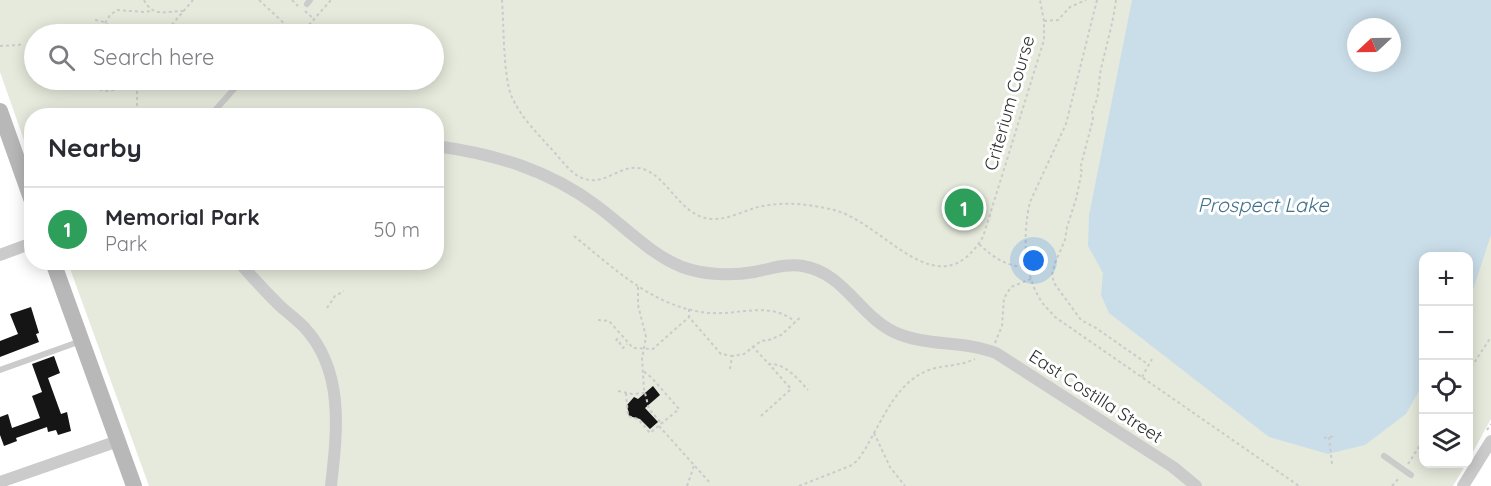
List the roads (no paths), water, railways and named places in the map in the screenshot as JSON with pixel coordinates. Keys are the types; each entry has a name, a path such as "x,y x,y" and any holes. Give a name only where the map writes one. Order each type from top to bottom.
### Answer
{"main road":[{"path":"0,111 5,142 24,184"},
{"path":"56,270 134,486"}],"street":[{"name":"East Costilla Street","path":"444,147 506,160 556,179 578,192 659,255 681,267 704,273 726,274 793,265 820,271 838,281 869,316 894,332 921,340 971,345 1009,360 1173,467 1196,486"},
{"path":"0,255 24,246"},
{"path":"247,270 305,328 324,361 332,384 337,412 331,486"},
{"path":"0,482 118,441"},
{"path":"1466,484 1491,441"}],"lane":[{"path":"217,108 233,90"},
{"path":"0,370 82,340"},
{"path":"1384,456 1411,475"}],"water":[{"name":"Prospect Lake","path":"1132,0 1491,0 1491,235 1473,290 1473,252 1419,252 1419,391 1406,414 1365,445 1328,454 1269,437 1109,313 1101,295 1103,273 1088,246 1089,215"}],"place":[{"name":"Memorial Park","path":"964,208"}]}
